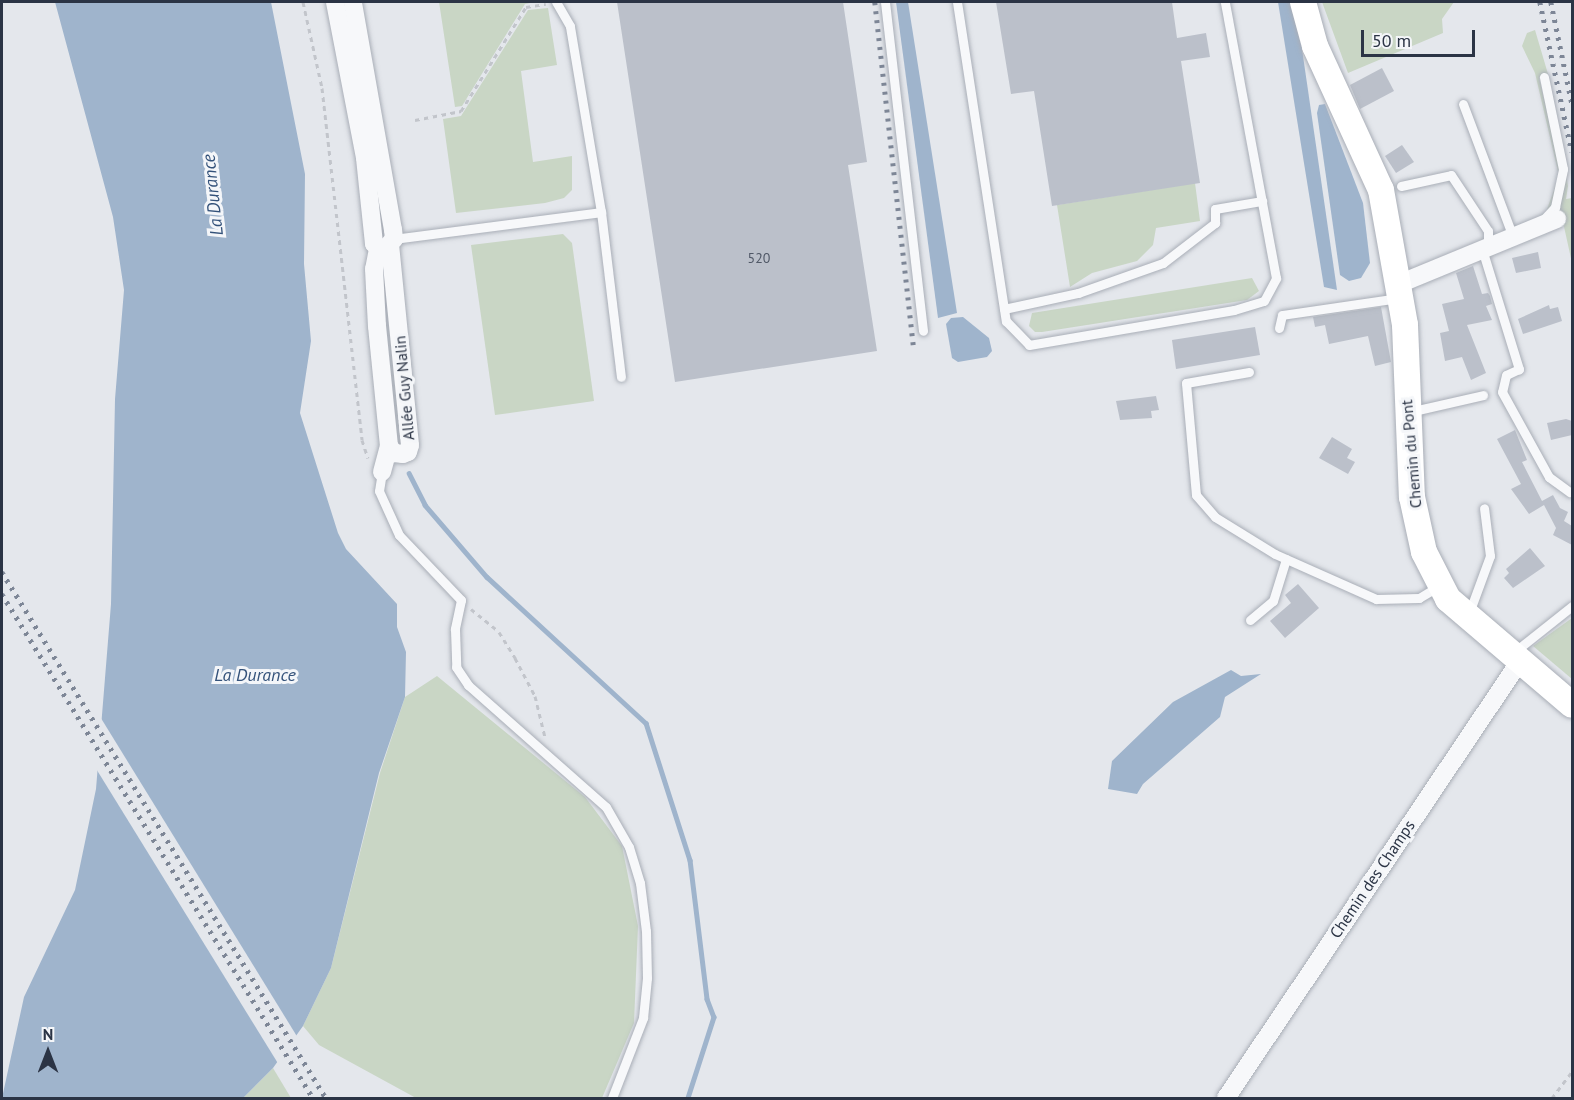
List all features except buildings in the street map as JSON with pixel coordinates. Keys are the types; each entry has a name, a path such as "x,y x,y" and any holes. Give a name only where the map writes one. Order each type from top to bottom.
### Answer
{"street":[{"name":"Allée Guy Nalin","path":"335,2 353,87 374,244 387,245"},
{"name":"Allée Guy Nalin","path":"353,2 387,245 374,269 388,446 375,466"},
{"name":"Chemin du Pont","path":"1303,2 1315,46 1381,190 1400,291 1412,497 1424,552 1448,599 1572,705"},
{"path":"1400,291 1485,248 1557,219"},
{"name":"Chemin des Champs","path":"1226,1098 1516,658"}],"lane":[{"path":"556,2 570,26 601,212 621,378"},
{"path":"885,2 922,331"},
{"path":"957,2 1006,321 1029,345 1234,310 1264,301 1276,278 1225,2"},
{"path":"1538,227 1555,207 1563,170 1544,76"},
{"path":"1463,104 1513,237"},
{"path":"1401,186 1451,175 1488,231 1485,248 1519,369 1506,375 1502,392 1549,477 1570,492"},
{"path":"1004,309 1078,293 1163,263 1215,223 1215,209 1262,201"},
{"path":"387,245 601,212"},
{"path":"1279,328 1282,315 1400,291"},
{"path":"1250,372 1185,383 1196,495 1215,517 1286,559 1376,599 1419,598 1441,585"},
{"path":"1407,412 1483,395"},
{"path":"375,466 379,491 399,535 461,600 455,629 456,667 468,685 606,807 629,847 640,883 646,930 643,1018 612,1098"},
{"path":"1468,617 1490,556 1484,508"},
{"path":"1250,620 1273,601 1286,559"},
{"path":"1516,658 1572,606"}],"path":[{"path":"303,2 322,88 362,440 375,466"},
{"path":"415,120 461,111 526,7 556,2"},
{"path":"461,600 499,632 515,658 535,696 545,726 546,755"},
{"path":"1552,1098 1572,1071"}],"green space":[{"path":"439,2 536,2 525,4 462,106 455,107"},
{"path":"1322,2 1454,2 1442,19 1443,33 1348,73"},
{"path":"548,8 557,65 521,71 533,162 572,156 572,190 564,198 545,203 456,213 443,119 461,116 528,10"},
{"path":"1535,30 1548,74 1539,77 1544,99 1552,97 1568,186 1566,199 1572,198 1572,263 1561,213 1557,209 1546,212 1559,176 1535,73 1522,46 1527,33"},
{"path":"1195,183 1200,221 1156,228 1153,245 1137,261 1092,273 1070,287 1057,205"},
{"path":"563,234 572,243 594,401 495,415 471,245"},
{"path":"1252,278 1259,291 1247,300 1042,332 1035,332 1029,326 1032,313"},
{"path":"1572,618 1572,679 1533,646"},
{"path":"437,676 585,797 622,846 638,926 634,1023 602,1098 416,1098 319,1045 303,1026 331,968 380,773 405,697"},
{"path":"273,1068 291,1098 243,1098"}],"water":[{"name":"La Durance","path":"55,2 271,2 305,174 304,264 311,341 300,413 338,533 346,549 397,604 397,627 406,652 405,697 379,773 331,968 303,1026 273,1068 243,1098 2,1098 24,997 75,890 96,789 111,604 115,399 124,290 113,217"},
{"path":"896,2 908,2 957,313 938,318"},
{"path":"1278,2 1290,2 1302,49 1337,290 1324,287"},
{"path":"1325,104 1363,203 1370,263 1361,278 1349,281 1340,275 1317,113 1319,105"},
{"path":"963,317 989,338 992,351 987,357 958,362 952,358 946,324 951,318"},
{"path":"1231,670 1241,676 1261,674 1225,697 1220,717 1143,784 1137,794 1108,789 1112,761 1173,702"}],"pier":[{"path":"99,715 298,1038 279,1065 95,767"}],"waterway":[{"path":"409,473 425,505 487,577 646,723 690,860 707,999 714,1017 688,1098"}],"railway":[{"path":"875,2 914,348"},
{"path":"1540,2 1572,152"},
{"path":"1551,2 1572,103"},
{"path":"2,572 326,1098"},
{"path":"2,594 313,1098"}]}
